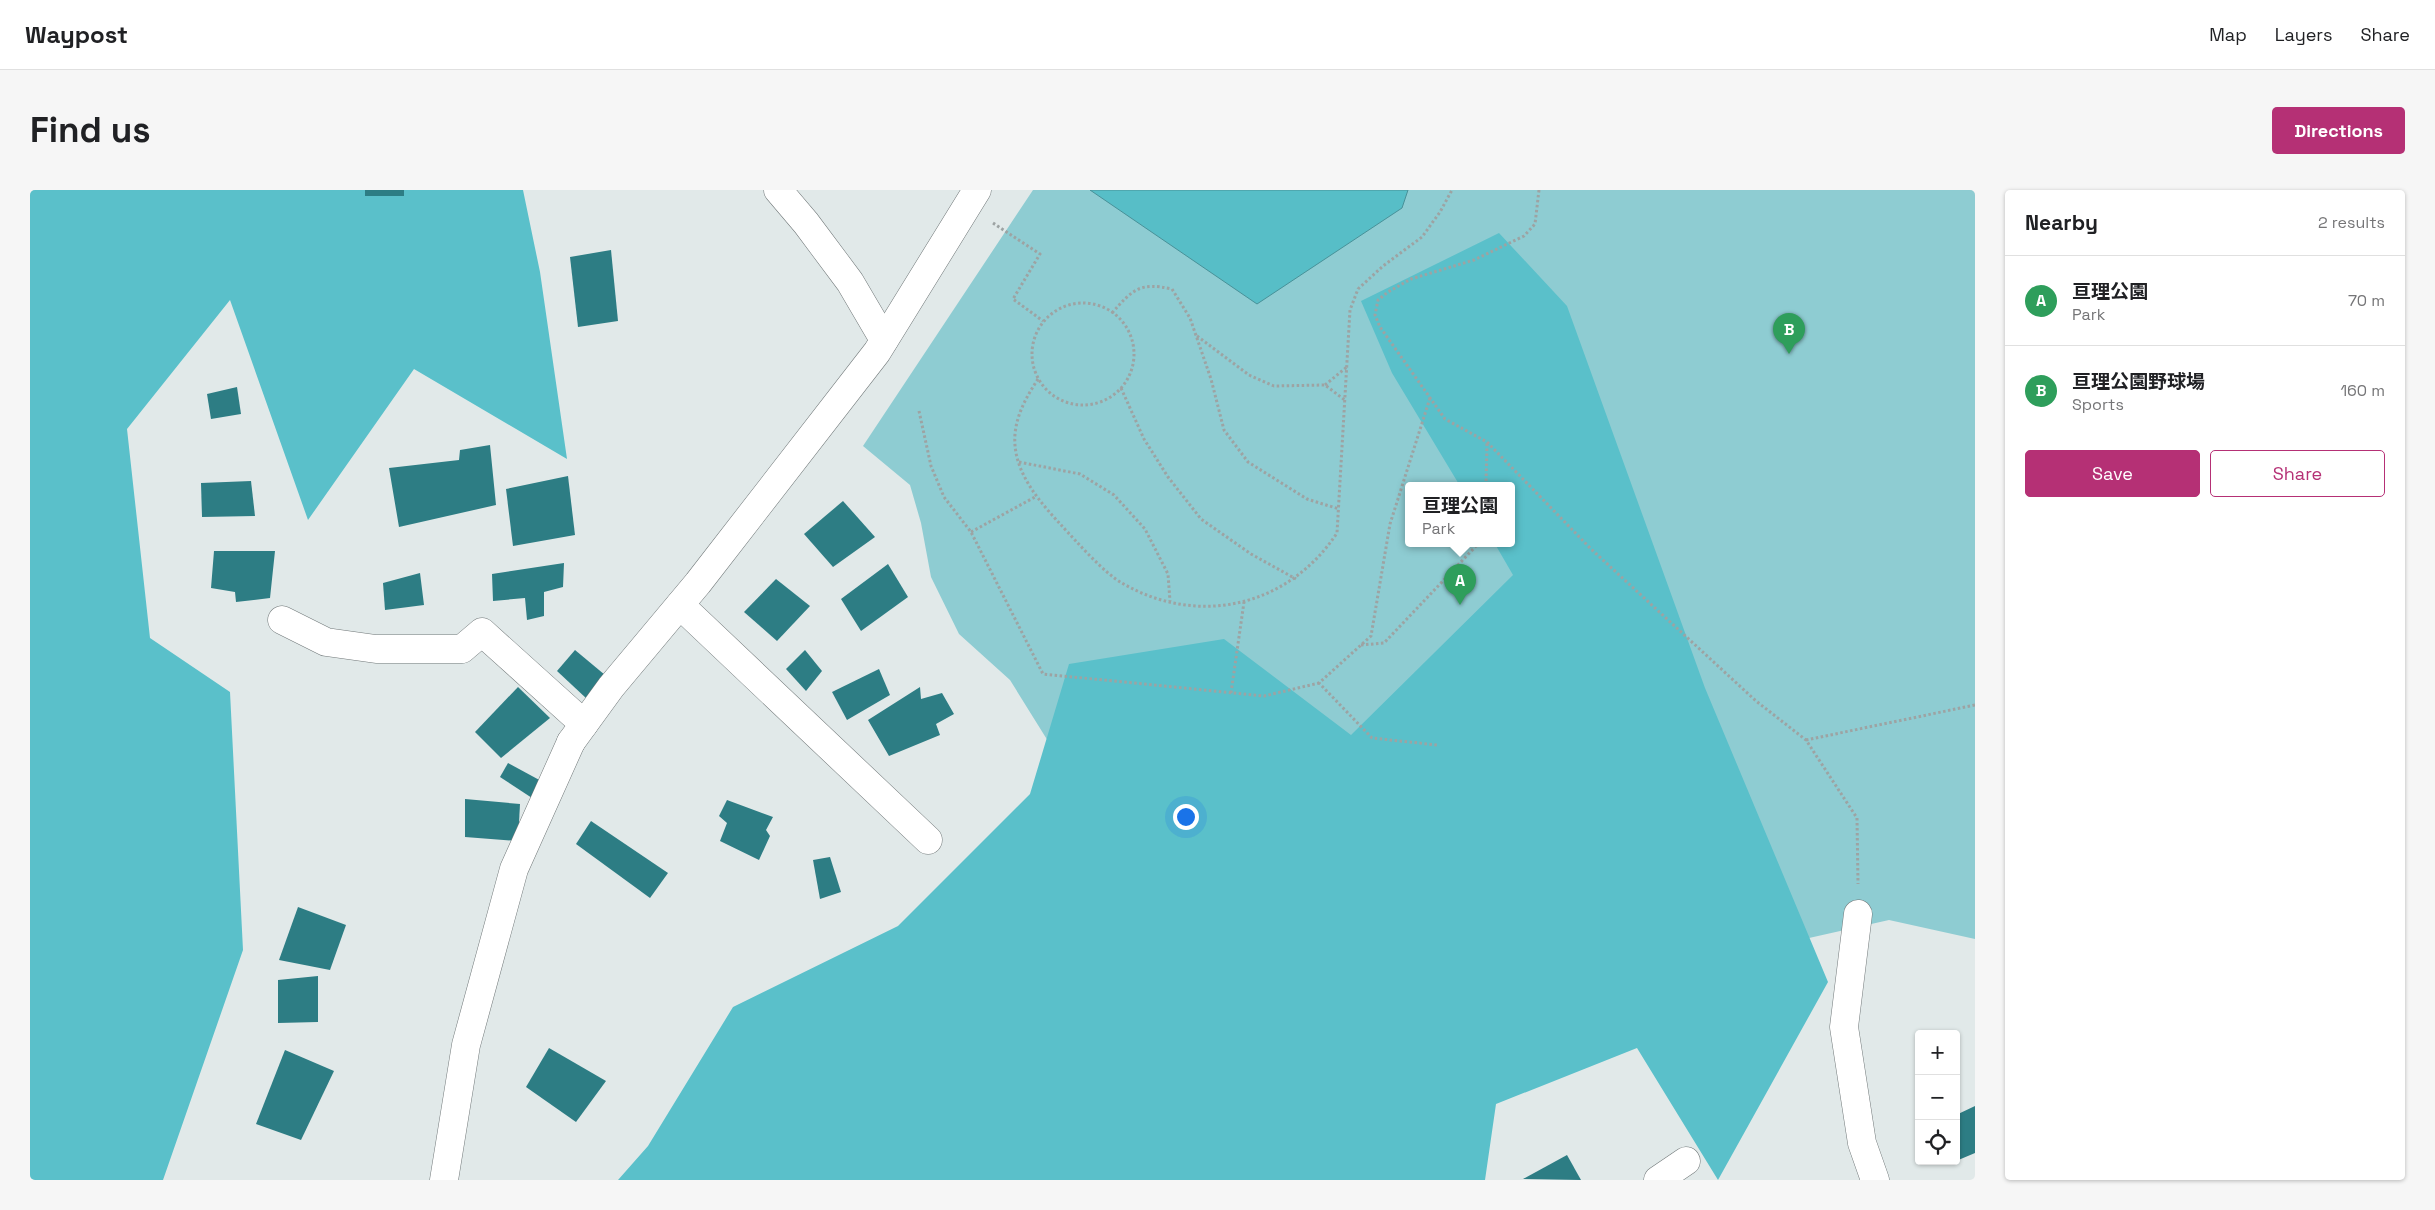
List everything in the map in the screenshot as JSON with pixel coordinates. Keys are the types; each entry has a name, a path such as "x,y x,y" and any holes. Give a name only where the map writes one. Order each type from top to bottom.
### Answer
{"street":[{"path":"778,190 806,223 850,282 884,340"},
{"path":"444,1180 466,1045 514,869 578,733 611,687 680,605 796,460 884,340 977,190"},
{"path":"680,605 928,840"},
{"path":"282,620 326,642 376,649 462,649 482,632 578,733"},
{"path":"1858,914 1844,1028 1862,1143 1875,1180"},
{"path":"1658,1180 1686,1161"}],"path":[{"path":"1038,379 1022,404 1015,435 1019,462 1035,497 1079,544 1120,583 1158,599 1207,607 1256,599 1296,578 1324,554 1338,533 1350,310 1358,289 1383,266 1422,237 1440,212 1452,190"},
{"path":"1539,190 1535,224 1524,236 1474,260 1411,279 1388,292 1378,300 1375,315 1380,327 1445,419 1487,442 1591,549 1756,701 1806,740 1857,818 1858,914"},
{"path":"996,214 992,222 1040,254 1012,299 1043,322"},
{"path":"1112,313 1129,294 1152,285 1172,289 1190,318 1211,378 1224,430 1248,462 1307,499 1339,509"},
{"path":"1086,302 1103,307 1118,316 1129,330 1134,346 1134,364 1128,380 1117,393 1103,402 1086,406 1070,405 1055,398 1042,387 1034,373 1031,356 1033,339 1043,322 1052,312 1068,305 1086,302"},
{"path":"1196,336 1249,375 1274,386 1325,384 1348,366"},
{"path":"1325,384 1346,401"},
{"path":"1121,388 1144,439 1168,478 1201,519 1251,554 1296,578"},
{"path":"919,411 931,466 944,497 971,532 1043,674 1264,696 1319,684 1371,636 1390,524 1430,398"},
{"path":"1486,482 1487,442"},
{"path":"1019,462 1080,474 1114,495 1144,528 1168,574 1170,601"},
{"path":"971,532 1035,497"},
{"path":"1361,645 1384,643 1475,547"},
{"path":"1231,693 1244,601"},
{"path":"1319,684 1372,738 1437,745"},
{"path":"1806,740 1975,705"}],"shaded area":[{"path":"30,190 523,190 540,272 567,459 414,369 308,520 230,300 127,429 150,638 230,692 243,950 163,1180 30,1180"},
{"path":"1033,190 1975,190 1975,939 1889,920 1249,1064 1010,680 959,634 931,577 921,523 910,485 863,446"},
{"path":"1090,190 1408,190 1402,208 1257,304"},
{"path":"1499,233 1567,306 1705,688 1828,982 1718,1180 1637,1048 1496,1104 1485,1180 618,1180 648,1146 733,1007 898,926 1030,794 1069,664 1224,639 1351,735 1513,575 1497,547 1515,547 1515,482 1458,482 1392,373 1361,301"}],"building":[{"path":"365,190 404,190 404,196 365,196"},
{"path":"611,250 618,321 578,327 570,257"},
{"path":"237,387 241,414 211,419 207,394"},
{"path":"490,445 496,505 399,527 389,468 459,460 460,450"},
{"path":"568,476 575,535 513,546 506,489"},
{"path":"251,481 255,516 202,517 201,483"},
{"path":"843,501 875,537 833,567 804,534"},
{"path":"214,551 275,551 270,598 236,602 235,592 211,588"},
{"path":"564,563 563,587 544,592 544,616 527,620 525,598 493,601 492,574"},
{"path":"888,564 908,597 861,631 841,599"},
{"path":"420,573 424,605 385,610 383,583"},
{"path":"776,579 810,606 777,641 744,612"},
{"path":"575,650 605,675 587,699 557,671"},
{"path":"805,650 822,671 806,691 786,669"},
{"path":"879,669 890,695 847,720 832,692"},
{"path":"518,687 550,718 501,758 475,732"},
{"path":"920,687 921,699 942,693 954,714 936,724 940,735 889,756 868,720"},
{"path":"508,763 543,782 532,798 500,777"},
{"path":"465,799 520,804 518,841 465,837"},
{"path":"727,800 773,817 766,830 770,836 759,860 720,841 727,823 719,816"},
{"path":"591,821 668,873 650,898 576,844"},
{"path":"830,857 841,892 820,899 813,860"},
{"path":"298,907 346,925 330,970 279,960"},
{"path":"318,976 318,1022 278,1023 278,980"},
{"path":"549,1048 606,1081 576,1122 526,1087"},
{"path":"285,1050 334,1071 301,1140 256,1124"},
{"path":"1975,1106 1975,1153 1960,1159 1960,1120 1960,1113"},
{"path":"1567,1155 1581,1180 1523,1179"}],"place":[{"name":"亘理公園野球場","path":"1789,354"},
{"name":"亘理公園","path":"1460,605"}]}
